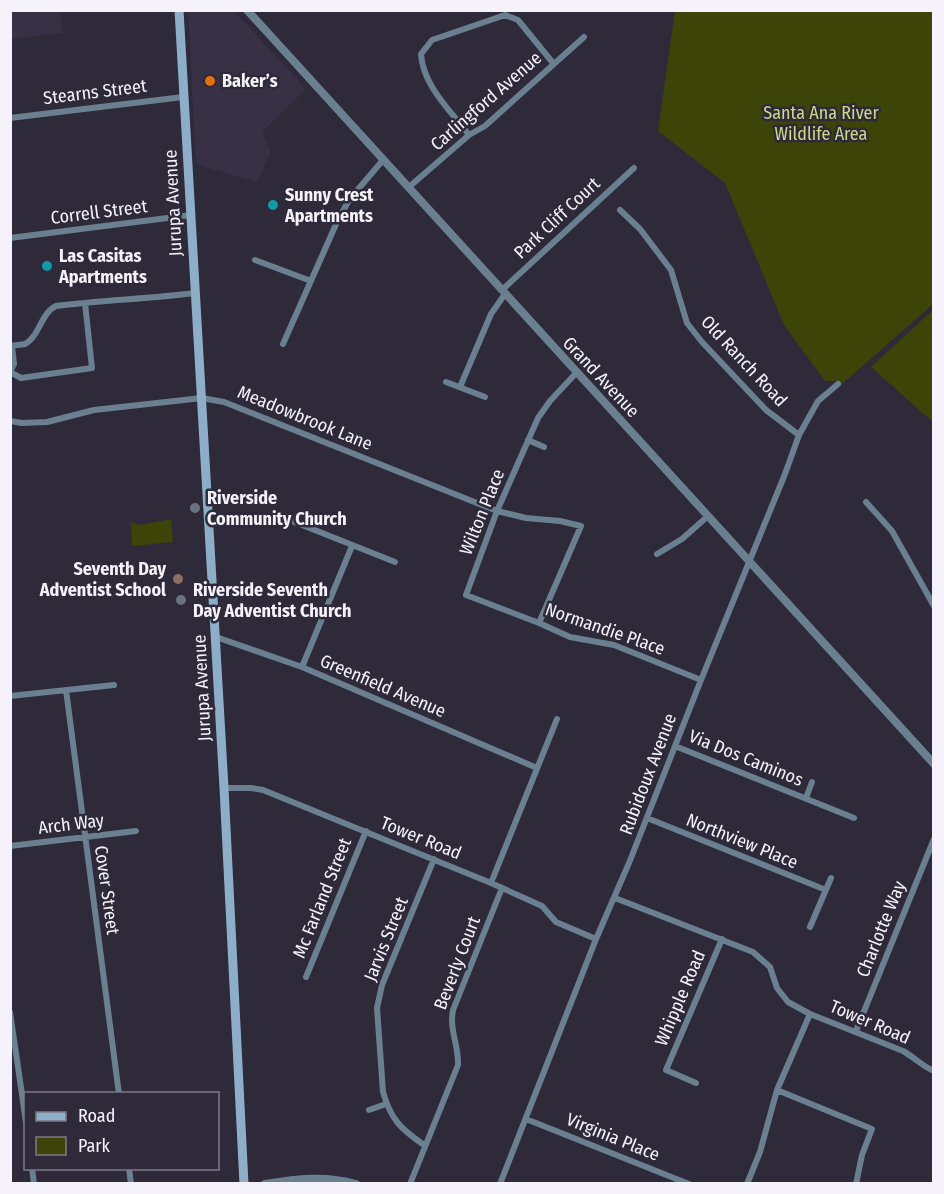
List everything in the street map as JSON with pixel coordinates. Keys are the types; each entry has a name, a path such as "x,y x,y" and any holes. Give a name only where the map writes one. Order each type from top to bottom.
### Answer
{"main road":[{"name":"Jurupa Avenue","path":"179,10 216,638 244,1184"}],"street":[{"name":"Grand Avenue","path":"247,10 933,764"},
{"path":"470,135 426,79 421,54 432,40 505,15 518,20 553,63"},
{"name":"Carlingford Avenue","path":"409,187 470,135 485,126 584,37"},
{"name":"Stearns Street","path":"10,118 183,97"},
{"path":"283,344 337,222 349,200 383,160"},
{"name":"Park Cliff Court","path":"460,387 491,314 503,292 634,168"},
{"name":"Old Ranch Road","path":"620,210 640,229 671,270 687,323 702,342 766,410 799,435"},
{"name":"Correll Street","path":"10,238 191,216"},
{"path":"255,260 311,281"},
{"path":"85,303 93,368 21,378 10,372 14,364 11,346 25,344 30,340 50,309 85,303 115,299 137,300 195,292"},
{"name":"Wilton Place","path":"466,595 497,511 537,418 577,372"},
{"path":"446,382 485,396"},
{"name":"Rubidoux Avenue","path":"500,1184 799,435 818,401 838,384"},
{"name":"Meadowbrook Lane","path":"10,421 47,422 94,410 202,398 224,402 497,511 580,526 539,623"},
{"path":"528,440 544,447"},
{"path":"867,502 892,531 933,606"},
{"path":"657,554 682,539 708,516"},
{"path":"287,519 395,562"},
{"path":"302,668 352,546"},
{"name":"Normandie Place","path":"466,595 570,637 614,645 701,680"},
{"name":"Greenfield Avenue","path":"216,638 302,668 537,768"},
{"path":"10,696 114,685"},
{"name":"Cover Street","path":"66,690 119,1092"},
{"path":"491,883 557,719"},
{"name":"Via Dos Caminos","path":"675,746 854,818"},
{"name":"Via Dos Caminos","path":"806,798 812,782"},
{"name":"Tower Road","path":"224,788 263,790 366,831 542,906 556,922 596,939"},
{"name":"Northview Place","path":"647,818 826,890"},
{"name":"Arch Way","path":"10,846 136,831"},
{"name":"Mc Farland Street","path":"306,977 366,831"},
{"name":"Charlotte Way","path":"856,1031 933,839"},
{"name":"Jarvis Street","path":"424,1145 396,1122 386,1104 383,1092 377,1008 382,985 434,859"},
{"path":"810,927 831,878"},
{"name":"Beverly Court","path":"410,1184 458,1065 457,1048 451,1030 453,1010 502,888"},
{"name":"Tower Road","path":"615,898 753,952 770,967 777,988 788,1002 810,1014 903,1051 933,1071"},
{"name":"Whipple Road","path":"696,1083 666,1070 722,939"},
{"path":"10,1012 24,1108"},
{"path":"747,1184 760,1152 777,1090 810,1014"},
{"path":"777,1090 872,1129 862,1155 856,1184"},
{"path":"369,1110 386,1104"},
{"name":"Virginia Place","path":"526,1119 689,1184"},
{"path":"265,1184 312,1178 334,1179 356,1184"}],"shaded area":[{"path":"10,11 60,11 63,33 11,39"},
{"path":"188,11 234,11 306,89 262,132 271,152 257,182 196,164"}],"green space":[{"name":"Santa Ana River Wildlife Area","path":"675,11 933,11 933,304 841,385 837,381 825,381 784,325 725,183 658,131"},
{"path":"933,310 933,422 871,367"},
{"path":"171,519 173,542 132,546 131,522 140,525"}],"place":[{"name":"Baker’s","path":"210,81"},
{"name":"Sunny Crest Apartments","path":"273,205"},
{"name":"Las Casitas Apartments","path":"47,266"},
{"name":"Riverside Community Church","path":"195,508"},
{"name":"Seventh Day Adventist School","path":"178,579"},
{"name":"Riverside Seventh Day Adventist Church","path":"181,600"}]}
